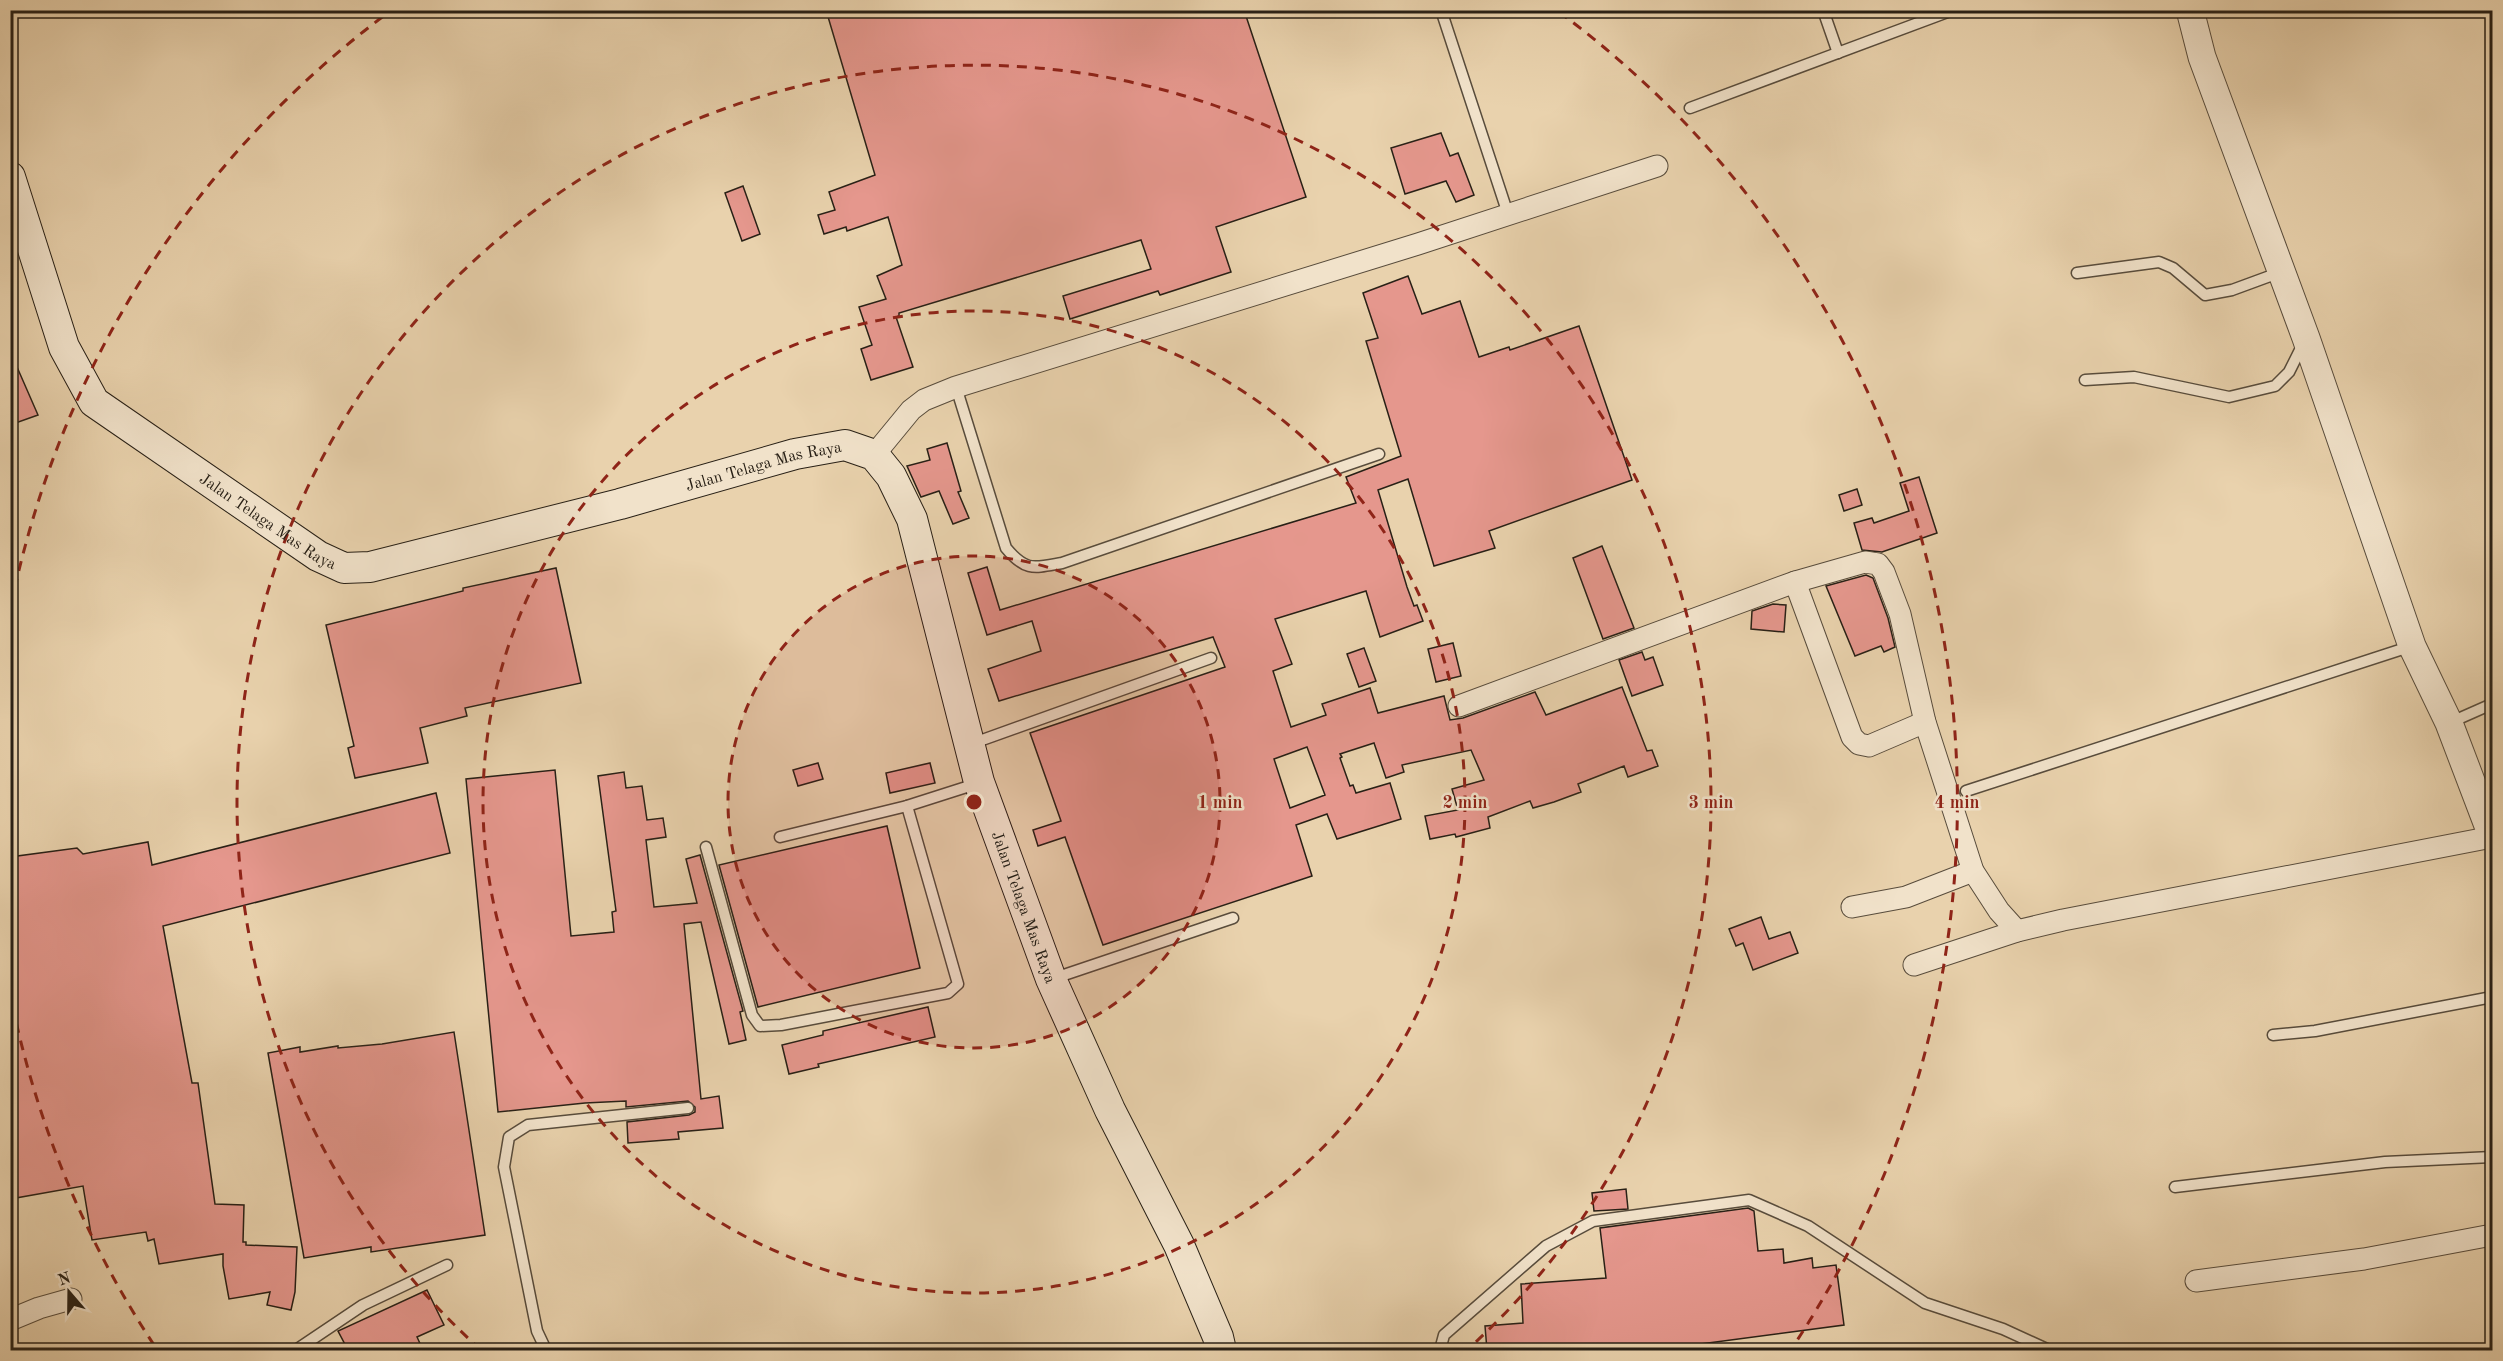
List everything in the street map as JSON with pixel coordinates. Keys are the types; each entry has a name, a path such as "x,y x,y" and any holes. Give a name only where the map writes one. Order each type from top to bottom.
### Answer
{"main road":[{"name":"Jalan Telaga Mas Raya","path":"10,177 64,347 94,402 318,556 344,568 370,567 404,559 620,504 795,454 845,445 874,455 891,476 912,519 979,782 1052,979 1110,1110 1179,1245 1218,1337 1221,1350"}],"street":[{"path":"1914,965 2017,931 2063,920 2493,836 2449,723 2412,646 2306,338 2202,57 2190,10"},
{"path":"874,455 911,410 924,400 956,387 1657,166"},
{"path":"1459,706 1795,582 1850,564 1865,562 1878,564 1884,572 1900,614 1925,722 1973,871 1999,910 2017,931"},
{"path":"1795,582 1852,737 1859,744 1869,746 1925,722"},
{"path":"1852,908 1906,897 1973,871"},
{"path":"2196,1281 2364,1259 2493,1235"},
{"path":"10,1320 39,1308 71,1299"}],"lane":[{"path":"1440,10 1508,214"},
{"path":"1822,10 1838,53"},
{"path":"1690,108 1953,10"},
{"path":"2077,273 2159,262 2174,268 2205,295 2232,290 2282,272"},
{"path":"2085,380 2134,377 2229,397 2275,386 2289,372 2306,338"},
{"path":"956,387 1006,548 1018,562 1033,568 1062,563 1379,454"},
{"path":"1966,792 2412,646"},
{"path":"968,745 1211,658"},
{"path":"2449,723 2493,704"},
{"path":"780,837 907,806 979,782"},
{"path":"706,847 752,1015 760,1026 781,1025 948,993 958,984 907,806"},
{"path":"1052,979 1233,918"},
{"path":"2273,1035 2314,1031 2493,997"},
{"path":"546,1350 537,1331 504,1167 509,1137 528,1125 688,1107"},
{"path":"2175,1187 2385,1162 2493,1157"},
{"path":"1440,1350 1444,1335 1546,1246 1593,1221 1749,1200 1809,1226 1925,1303 2003,1329 2049,1350"},
{"path":"296,1350 363,1305 447,1265"}],"building":[{"path":"826,10 1244,10 1306,197 1216,227 1231,272 1160,295 1158,291 1070,319 1063,296 1151,269 1141,240 899,313 896,317 913,367 871,380 861,349 872,345 859,307 886,299 877,276 902,265 888,217 847,231 846,227 824,234 818,215 835,210 829,192 875,175"},
{"path":"1441,133 1450,156 1458,153 1474,195 1456,202 1446,181 1405,194 1391,148"},
{"path":"743,186 760,234 742,241 725,193"},
{"path":"1408,276 1422,314 1460,301 1479,357 1509,347 1510,350 1579,326 1632,480 1489,531 1495,548 1434,566 1408,479 1378,490 1407,587 1423,621 1380,637 1366,591 1275,619 1292,664 1273,671 1291,727 1326,715 1322,704 1370,688 1378,713 1444,696 1450,720 1463,718 1535,692 1546,715 1622,687 1647,751 1652,750 1658,766 1628,777 1624,766 1578,784 1581,792 1533,808 1530,801 1488,817 1490,828 1456,837 1455,834 1430,839 1425,816 1458,810 1452,789 1484,780 1471,750 1402,765 1404,772 1386,778 1374,743 1340,754 1342,757 1340,758 1350,786 1353,785 1356,793 1390,783 1401,819 1337,839 1327,814 1296,825 1312,876 1103,945 1065,837 1038,846 1033,830 1061,821 1030,733 1225,667 1213,637 999,701 988,669 1041,651 1032,621 987,635 968,573 987,567 1000,610 1356,503 1346,477 1401,456 1366,341 1378,338 1363,293","holes":["1307,747 1325,795 1290,808 1274,759"]},
{"path":"10,351 38,415 10,425"},
{"path":"947,443 961,491 958,492 969,518 953,524 939,491 921,497 907,466 930,460 927,449"},
{"path":"1919,477 1937,533 1882,552 1862,550 1854,523 1872,518 1874,523 1909,511 1900,483"},
{"path":"1857,489 1862,505 1844,511 1839,495"},
{"path":"1602,546 1634,628 1603,639 1573,558"},
{"path":"556,568 581,683 465,708 467,716 420,728 428,763 355,778 348,748 354,746 326,625 463,591 463,588"},
{"path":"1866,575 1873,578 1888,618 1895,647 1884,652 1881,646 1855,656 1826,586"},
{"path":"1773,604 1786,605 1784,632 1751,629 1752,611"},
{"path":"1453,643 1461,676 1436,682 1428,649"},
{"path":"1364,648 1376,681 1359,687 1347,654"},
{"path":"1642,652 1645,660 1653,657 1663,685 1632,696 1619,660"},
{"path":"818,763 823,779 798,786 793,770"},
{"path":"930,763 935,783 890,793 886,773"},
{"path":"555,770 571,936 614,932 612,912 616,911 598,776 624,772 626,788 642,786 647,820 663,818 666,837 646,840 654,907 697,903 686,859 700,855 743,1011 740,1012 746,1040 729,1044 701,922 684,924 701,1099 719,1096 723,1128 678,1132 679,1139 628,1143 627,1122 689,1115 695,1112 695,1107 688,1101 626,1107 626,1101 585,1103 498,1112 466,779"},
{"path":"436,793 450,853 163,926 192,1083 198,1083 215,1204 244,1205 243,1242 246,1242 246,1245 297,1247 295,1292 291,1310 267,1305 270,1292 229,1299 223,1254 159,1264 154,1239 148,1241 146,1232 92,1240 83,1186 10,1199 10,857 77,848 83,854 148,842 152,865"},
{"path":"887,826 920,968 758,1007 719,865"},
{"path":"1761,917 1769,939 1790,932 1798,953 1753,970 1743,943 1736,946 1729,929"},
{"path":"928,1007 935,1037 818,1064 819,1067 789,1074 782,1045 823,1035 823,1031"},
{"path":"454,1032 485,1235 371,1252 371,1247 304,1258 268,1053 300,1047 300,1052 338,1046 338,1048 382,1044"},
{"path":"1626,1189 1628,1209 1594,1211 1592,1193"},
{"path":"1748,1208 1754,1211 1758,1251 1783,1249 1784,1263 1812,1258 1813,1268 1836,1265 1844,1325 1655,1350 1487,1350 1485,1326 1523,1323 1521,1284 1606,1278 1600,1228"},
{"path":"427,1290 444,1325 417,1337 423,1350 348,1350 338,1331"}]}
